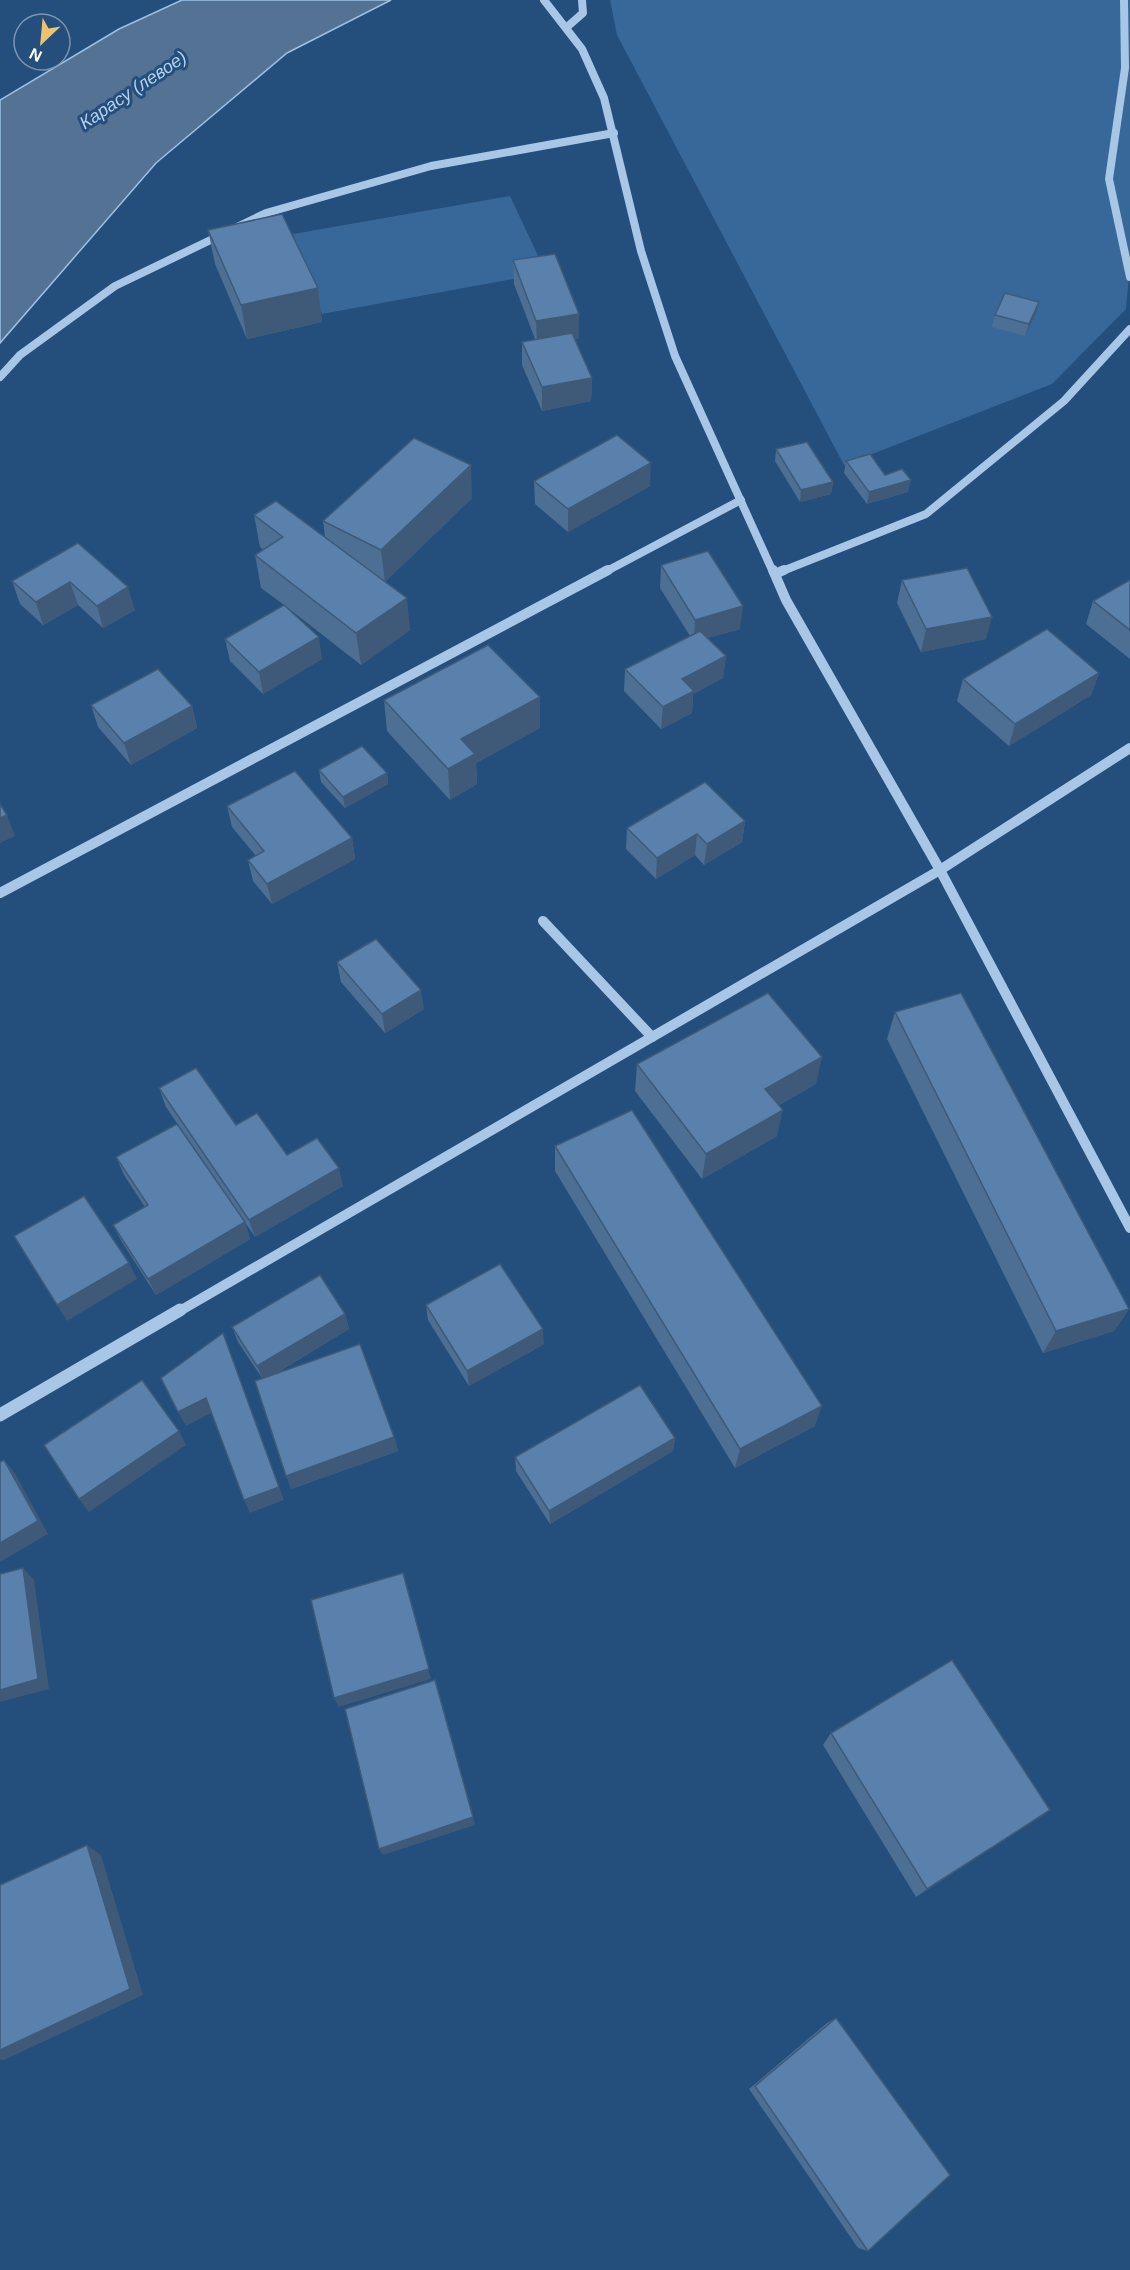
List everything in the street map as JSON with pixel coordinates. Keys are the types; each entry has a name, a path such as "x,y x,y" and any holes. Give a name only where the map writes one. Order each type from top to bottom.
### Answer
{"street":[{"path":"544,0 582,49 604,98 641,250 675,356 786,600 940,870 1130,1228"},
{"path":"567,27 583,13 582,0"},
{"path":"1124,0 1125,68 1109,179 1130,277"},
{"path":"0,377 20,355 115,286 266,213 431,166 614,133"},
{"path":"775,574 926,513 1064,401 1130,329"},
{"path":"0,893 741,500"},
{"path":"0,1415 940,870 1130,748"},
{"path":"543,921 652,1037"}],"shaded area":[{"path":"610,0 1130,0 1130,266 1126,309 1052,384 844,465 617,35"},
{"path":"510,196 546,273 322,314 293,234"}],"water":[{"name":"Карасу (левое)","path":"182,0 391,0 287,53 156,163 0,343 0,100 47,72 72,72 72,57 119,29"}],"building":[{"path":"282,214 318,288 241,305 208,230"},
{"path":"555,254 579,314 536,321 513,260"},
{"path":"1005,293 1039,302 1029,324 995,315"},
{"path":"572,333 592,378 542,387 522,342"},
{"path":"617,435 651,463 568,509 534,481"},
{"path":"414,438 471,465 381,550 323,521"},
{"path":"807,442 833,482 801,490 776,449"},
{"path":"870,454 885,475 902,469 911,480 869,492 846,461"},
{"path":"276,501 407,598 356,633 255,555 283,537 254,515"},
{"path":"78,543 128,587 97,606 70,582 36,602 12,581"},
{"path":"708,551 743,606 695,620 661,565"},
{"path":"967,568 992,617 926,629 902,580"},
{"path":"1130,580 1130,630 1093,601"},
{"path":"284,605 319,637 259,672 225,639"},
{"path":"1047,629 1099,673 1015,724 963,679"},
{"path":"700,631 726,656 682,679 694,691 663,707 625,669"},
{"path":"488,645 540,697 461,739 475,754 448,769 384,700"},
{"path":"158,669 192,706 124,743 91,705"},
{"path":"362,746 387,773 343,797 319,770"},
{"path":"295,771 352,838 267,884 248,860 264,851 227,806"},
{"path":"705,782 745,821 707,844 697,834 657,858 627,828"},
{"path":"0,804 7,815 0,818"},
{"path":"376,939 421,990 382,1014 337,962"},
{"path":"768,993 822,1057 765,1089 783,1110 706,1154 637,1064"},
{"path":"961,993 1129,1309 1056,1331 895,1012"},
{"path":"196,1068 236,1125 257,1113 287,1155 317,1138 339,1168 249,1220 159,1088"},
{"path":"632,1110 822,1406 740,1449 555,1146"},
{"path":"177,1124 245,1222 148,1279 113,1225 148,1205 116,1157"},
{"path":"84,1196 129,1263 57,1305 14,1236"},
{"path":"500,1264 543,1329 467,1371 426,1305"},
{"path":"320,1275 345,1314 257,1366 232,1327"},
{"path":"223,1333 279,1487 244,1500 206,1398 178,1412 161,1378"},
{"path":"360,1344 394,1437 286,1476 255,1381"},
{"path":"142,1380 179,1431 79,1499 44,1445"},
{"path":"640,1385 675,1438 549,1511 515,1457"},
{"path":"4,1460 38,1521 0,1543 0,1462"},
{"path":"23,1568 38,1679 0,1690 0,1574"},
{"path":"403,1573 429,1669 334,1698 311,1600"},
{"path":"952,1660 1050,1810 927,1889 831,1733"},
{"path":"435,1680 473,1817 379,1849 345,1709"},
{"path":"87,1845 130,1989 0,2050 0,1885"},
{"path":"836,2018 950,2175 868,2251 755,2086"}]}
